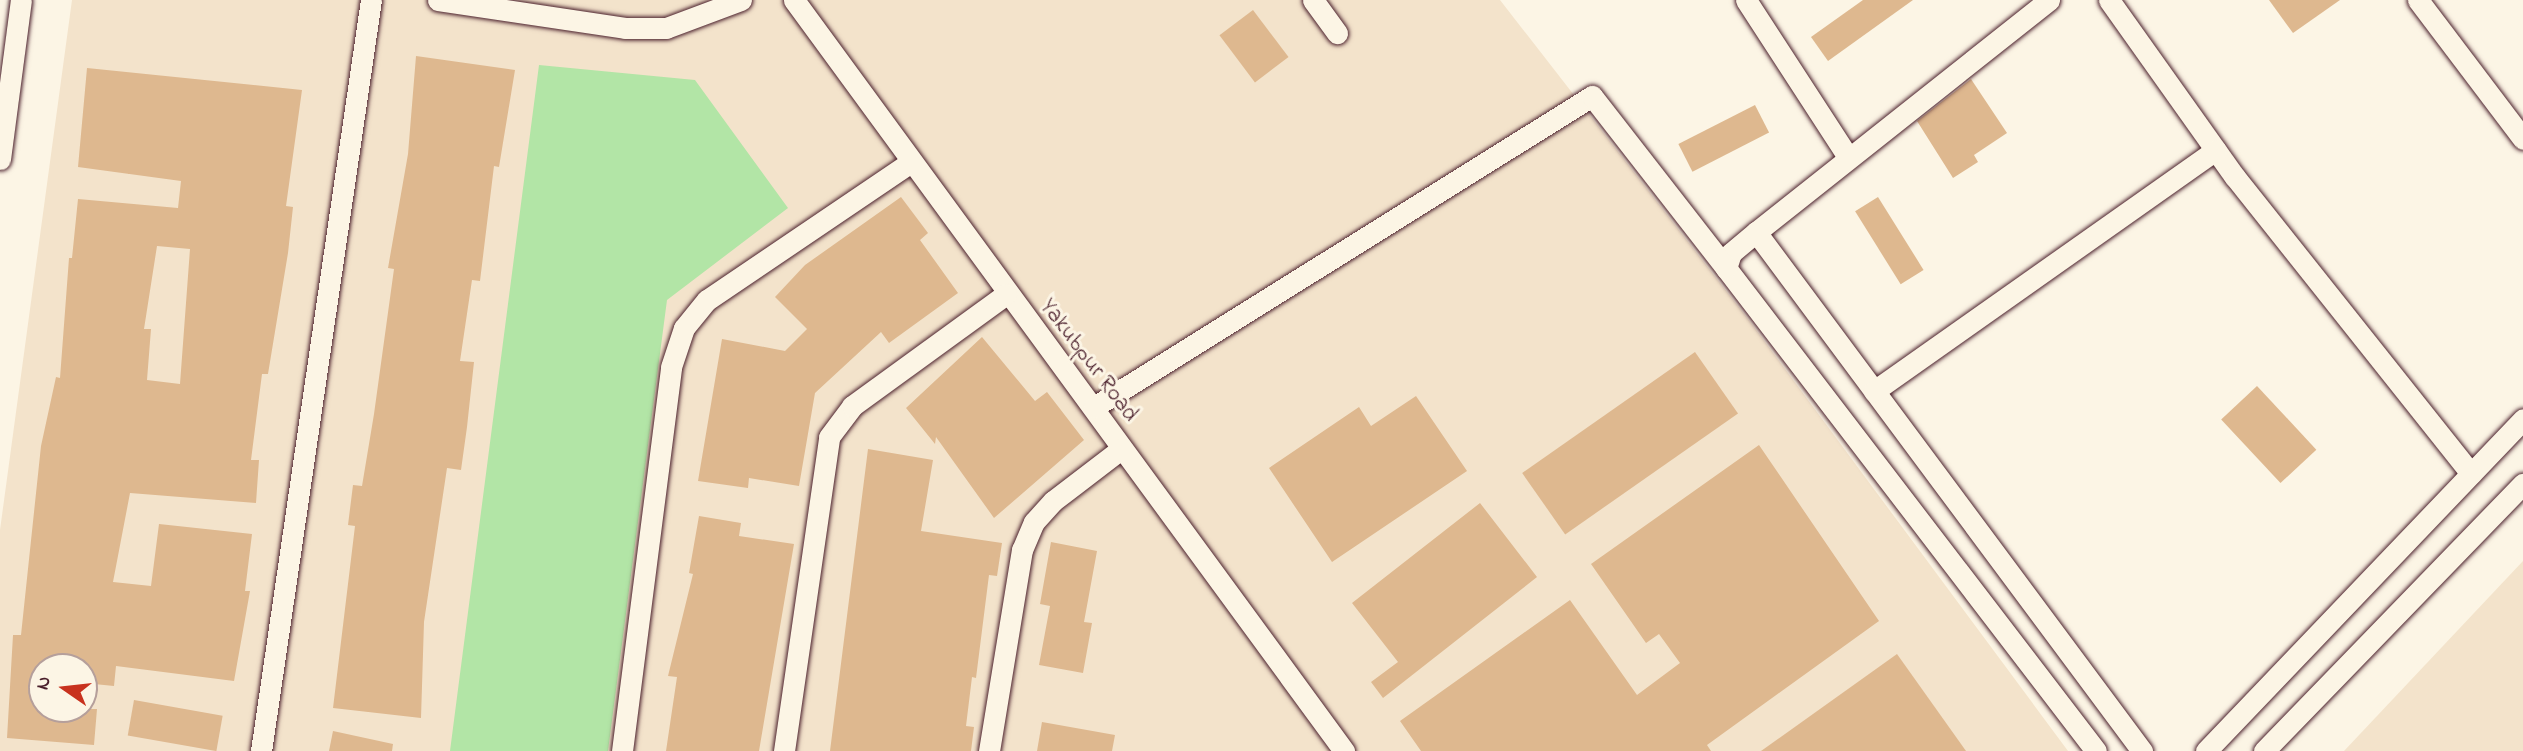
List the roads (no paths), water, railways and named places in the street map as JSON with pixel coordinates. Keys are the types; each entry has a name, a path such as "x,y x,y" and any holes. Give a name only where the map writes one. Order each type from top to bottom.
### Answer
{"street":[{"path":"0,159 21,0"},
{"path":"261,751 372,0"},
{"path":"438,0 625,29 666,28 741,0"},
{"name":"Yakubpur Road","path":"793,0 909,163 1094,407 1121,449 1344,751"},
{"path":"1313,0 1337,33"},
{"path":"1746,0 1848,157"},
{"path":"1726,268 1731,253 1756,232 2049,0"},
{"path":"2109,0 2216,150 2471,474"},
{"path":"2418,0 2523,139"},
{"path":"1094,407 1592,96 2096,751"},
{"path":"1874,391 2216,150"},
{"path":"622,751 671,367 684,328 706,300 909,163"},
{"path":"1756,232 2142,751"},
{"path":"784,751 829,437 852,405 1006,294"},
{"path":"2206,751 2523,419"},
{"path":"989,751 1022,550 1034,523 1053,501 1121,449"},
{"path":"2264,751 2523,484"}]}
